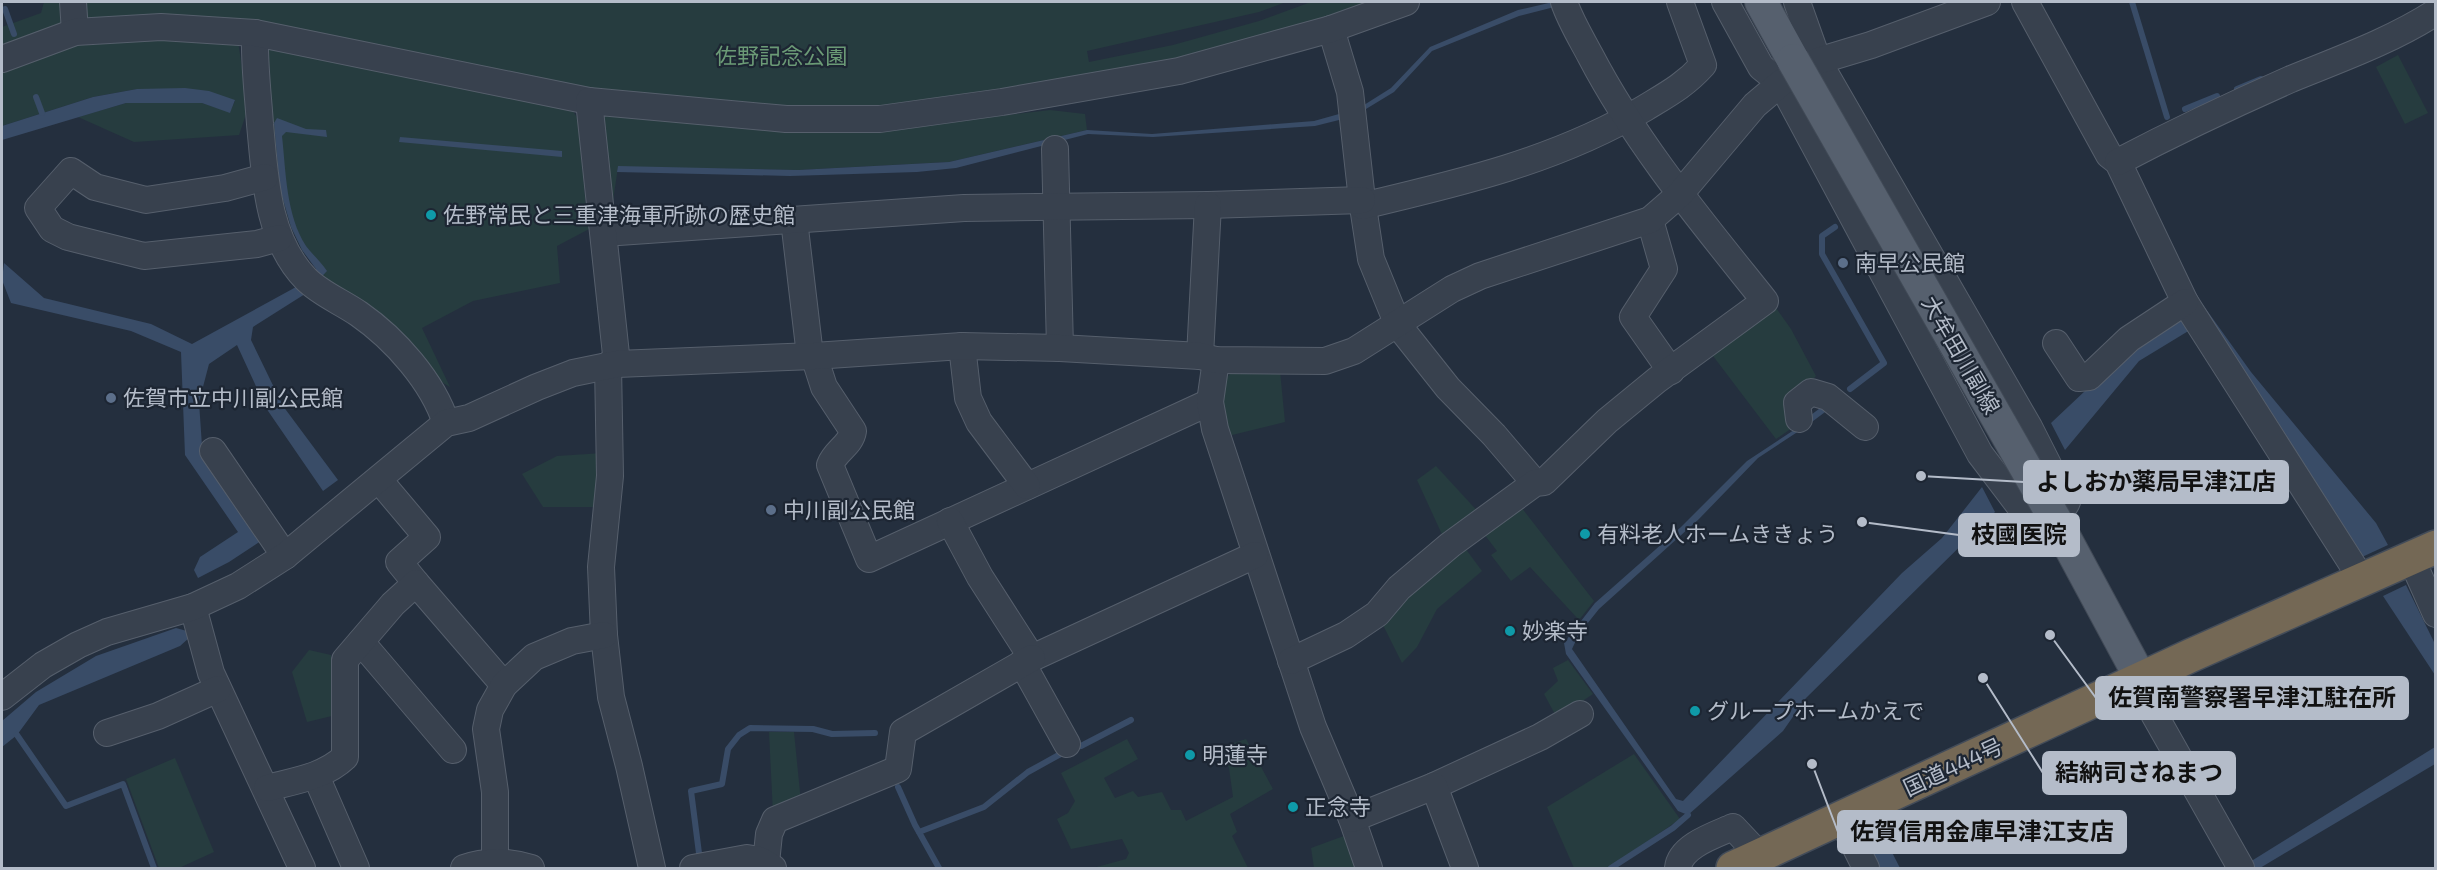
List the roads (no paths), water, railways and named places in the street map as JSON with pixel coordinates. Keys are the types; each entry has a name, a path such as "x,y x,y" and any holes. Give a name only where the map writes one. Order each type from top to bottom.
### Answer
{"highway":[{"name":"国道444号","path":"1745,863 2141,679 2423,552"}],"main road":[{"name":"大牟田川副線","path":"1761,2 2056,521 2141,679"}],"street":[{"path":"73,2 75,32"},
{"path":"2,59 75,32 161,27 255,33 589,102 786,119 880,119 1002,102 1179,71 1331,29 1406,2"},
{"path":"604,233 964,208 1362,203 1492,174 1560,150 1626,119 1688,81 1703,65 1680,2"},
{"path":"1725,2 1761,67 1781,83 1980,454 2024,512 2056,521 2067,502 2030,428 1818,60 1797,2"},
{"path":"2,698 43,665 78,645 107,632 193,607 238,586 285,556 446,423 469,418 573,373 613,365 814,356 962,346 1060,348 1208,358 1325,361 1354,351 1452,289 1480,276 1650,220 1680,194 1755,105 1781,83 1818,60 1871,45 1987,2"},
{"path":"2025,2 2109,155 2118,162 2186,302 2354,567 2360,581"},
{"path":"1291,661 1346,634 1377,614 1399,588 1450,544 1535,483 1544,482 1607,421 1765,301 1680,194 1626,119 1565,4"},
{"path":"2118,162 2235,103 2408,30 2436,12"},
{"path":"1331,29 1350,92 1362,203 1371,259 1398,325 1448,388 1494,435 1535,483"},
{"path":"255,33 254,59 265,177 279,238 310,282 380,329 394,344 439,402 446,423"},
{"path":"589,102 598,199 604,233 613,365 610,476 601,567 604,635 610,697 629,766 651,868"},
{"path":"1055,149 1060,348"},
{"path":"265,177 225,188 146,200 96,187 71,171 38,208 52,229 68,237 144,256 257,244 279,238"},
{"path":"1208,205 1208,358 1210,402 1215,429 1312,727 1352,819 1369,868"},
{"path":"794,220 808,347 814,356 824,387 853,431 852,438 833,457 831,465 868,559 1210,402"},
{"path":"1650,220 1664,269 1633,318 1671,371"},
{"path":"2056,343 2079,378 2089,377 2129,339 2186,302"},
{"path":"962,346 968,398 980,422 1027,486"},
{"path":"1799,419 1797,403 1811,392 1828,397 1865,427"},
{"path":"213,451 285,556"},
{"path":"379,480 427,537 399,562 504,685"},
{"path":"950,521 1027,661 1067,744"},
{"path":"2423,552 2436,614"},
{"path":"769,866 769,834 775,820 898,769 903,732 1027,661 1256,555"},
{"path":"267,788 316,776 335,767 345,757 345,660 393,604 416,583"},
{"path":"193,607 211,673 267,788 302,868"},
{"path":"495,862 495,792 486,729 490,710 504,685 534,657 572,641 604,635"},
{"path":"361,642 453,750"},
{"path":"2141,679 2154,714 2240,867"},
{"path":"106,733 158,716 218,689"},
{"path":"1352,819 1434,786 1540,737 1580,714"},
{"path":"316,776 356,868"},
{"path":"1434,786 1466,868"},
{"path":"1841,818 1866,868"},
{"path":"1678,868 1683,854 1710,837 1733,828 1750,845 1745,863"},
{"path":"693,868 747,858 760,860 769,866"},
{"path":"465,868 495,862 531,868"}],"water":[{"path":"1553,2 1574,2 1519,16 1432,51 1394,92 1366,109 1364,105 1391,88 1430,47 1518,10"},
{"path":"185,88 209,91 235,100 230,113 202,103 126,103 2,140 2,126 93,97 137,89"},
{"path":"1339,114 1339,120 1315,126 1153,137 1088,134 956,168 917,172 790,176 617,172 618,166 798,170 949,162 1087,130 1152,134 1314,121"},
{"path":"277,118 306,129 326,130 327,137 286,132 282,136 288,193 294,221 306,246 327,271 305,294 253,327 251,340 283,406 338,480 323,491 266,408 237,345 209,364 199,402 202,446 264,539 229,562 198,578 194,570 200,557 238,532 185,455 181,352 131,331 11,303 2,280 4,263 44,298 151,324 192,344 296,287 316,269 302,250 291,227 280,189 274,123"},
{"path":"400,137 562,151 562,157 399,142"},
{"path":"2203,305 2251,372 2376,523 2388,545 2362,557 2197,307"},
{"path":"2181,312 2190,330 2139,361 2065,450 2051,423 2120,358"},
{"path":"1797,428 1799,431 1758,458 1699,519 1599,609 1579,634 1572,649 1676,799 1683,801 1902,573 1942,538 1982,487 1995,512 1806,698 1783,731 1688,815 1678,811 1566,654 1564,643 1595,603 1681,527 1747,461"},
{"path":"2406,585 2435,644 2435,675 2383,596"},
{"path":"176,628 187,631 190,637 180,646 39,705 17,735 2,747 2,721 36,692 96,656"},
{"path":"2435,747 2435,764 2260,868 2246,868 2253,860"},
{"path":"1878,825 1900,868 1879,868 1874,859 1871,827"}],"waterway":[{"path":"2132,2 2167,117"},
{"path":"5,9 14,34"},
{"path":"2237,89 2261,79"},
{"path":"2185,109 2217,96"},
{"path":"36,97 42,113"},
{"path":"1835,227 1822,236 1822,254 1884,363 1850,389"},
{"path":"1808,421 1824,409"},
{"path":"1081,746 1131,720"},
{"path":"700,861 691,791 722,784 728,749 739,735 750,728 813,729 832,734 875,733"},
{"path":"17,735 66,806 123,784 154,868"},
{"path":"919,832 984,807 1028,772 1066,751"},
{"path":"898,787 915,825 939,868"},
{"path":"1611,868 1673,828 1688,815"}],"place":[{"name":"佐野常民と三重津海軍所跡の歴史館","path":"431,215"},
{"name":"南早公民館","path":"1843,263"},
{"name":"佐賀市立中川副公民館","path":"111,398"},
{"name":"よしおか薬局早津江店","path":"1921,476"},
{"name":"中川副公民館","path":"771,510"},
{"name":"枝國医院","path":"1862,522"},
{"name":"有料老人ホームききょう","path":"1585,534"},
{"name":"妙楽寺","path":"1510,631"},
{"name":"佐賀南警察署早津江駐在所","path":"2050,635"},
{"name":"結納司さねまつ","path":"1983,678"},
{"name":"グループホームかえで","path":"1695,711"},
{"name":"明蓮寺","path":"1190,755"},
{"name":"佐賀信用金庫早津江支店","path":"1812,764"},
{"name":"正念寺","path":"1293,807"}],"park label":[{"name":"佐野記念公園","path":"781,56"}]}
